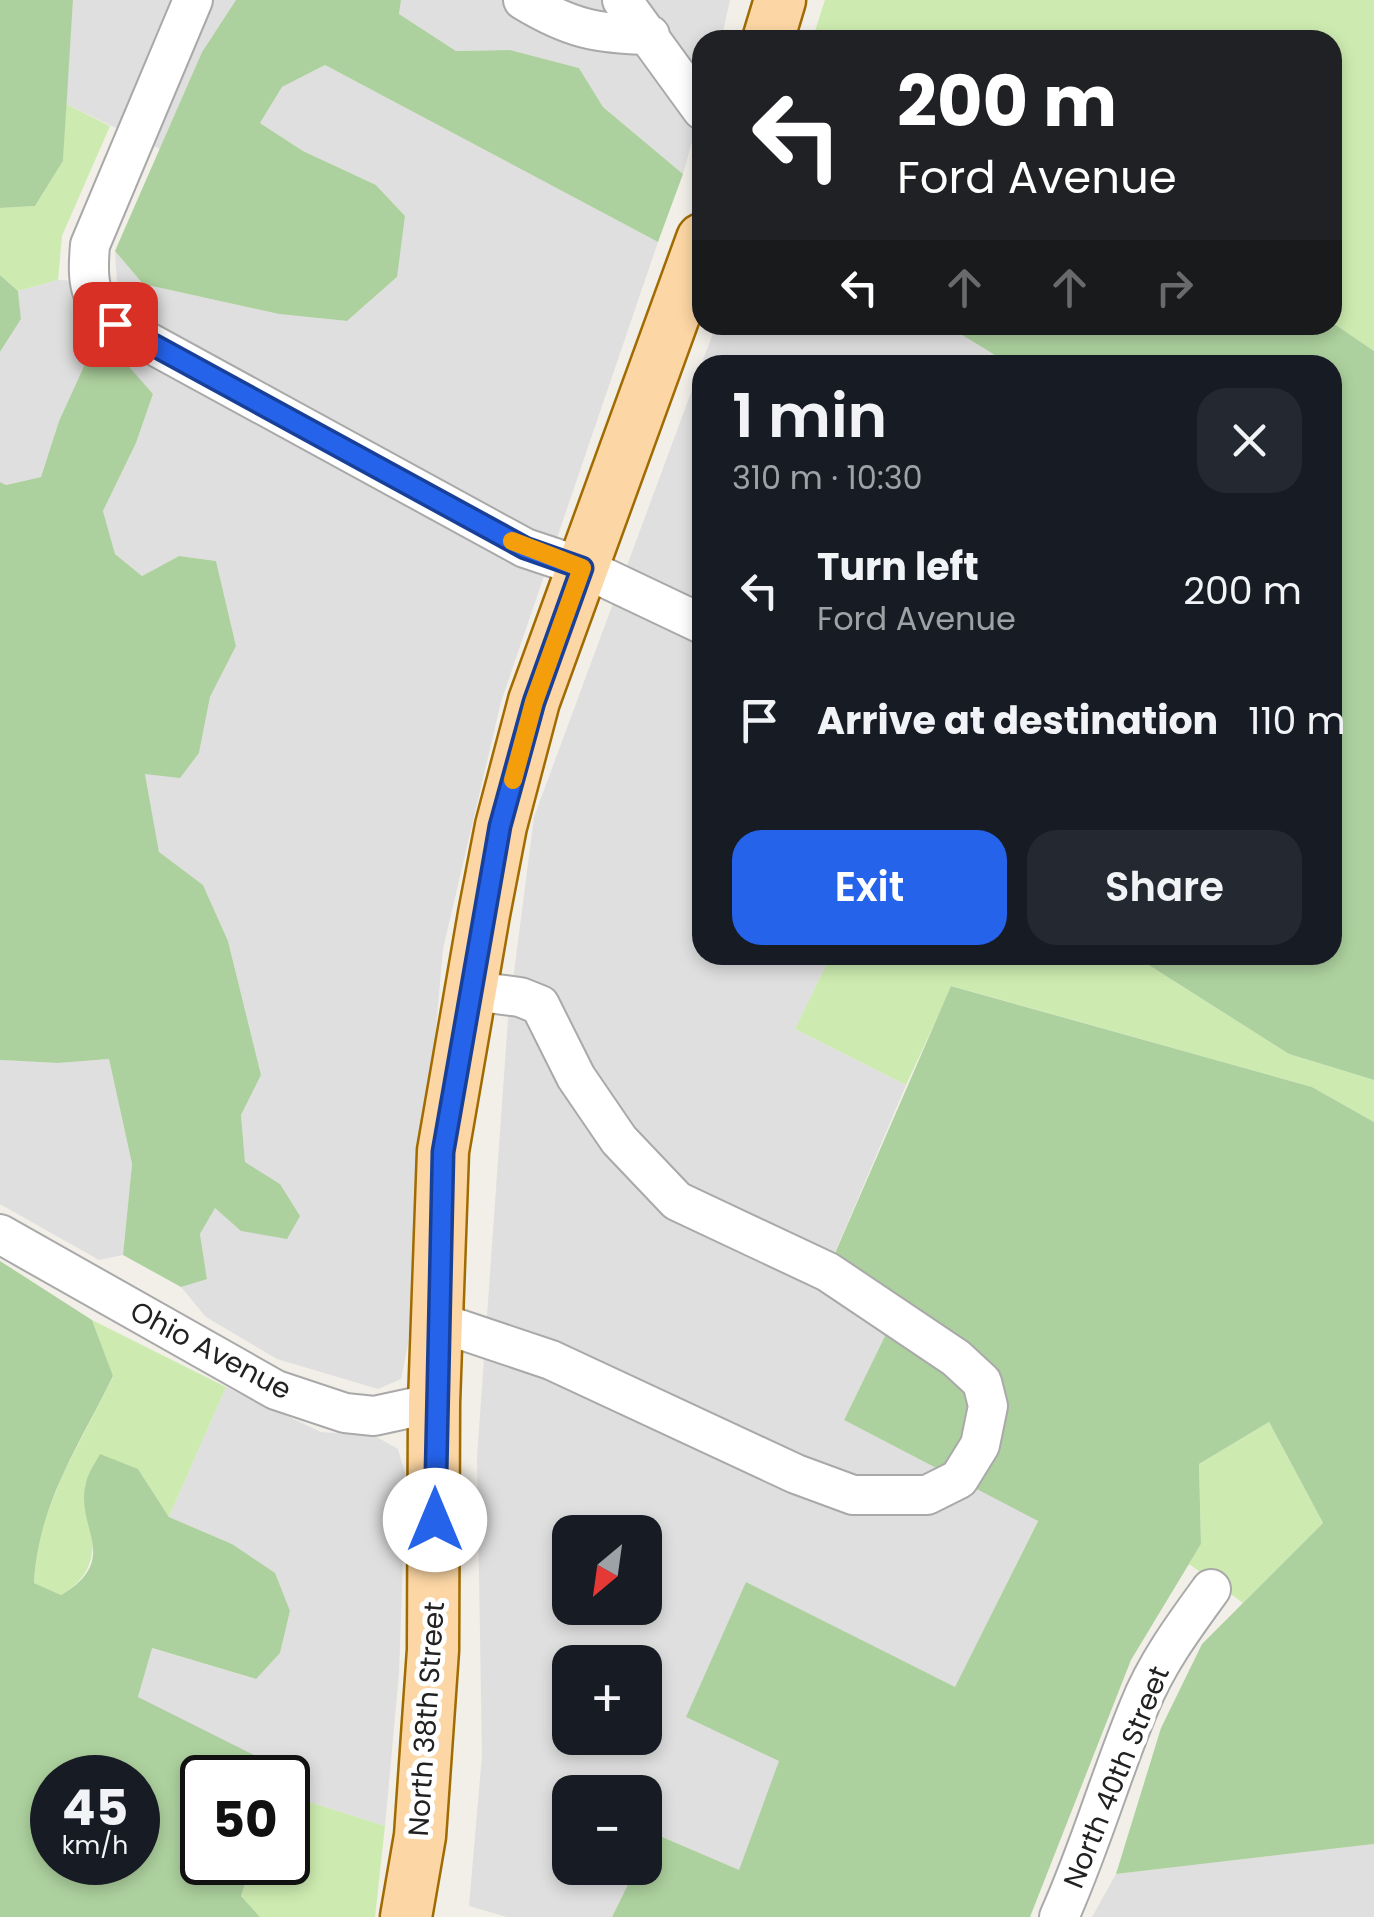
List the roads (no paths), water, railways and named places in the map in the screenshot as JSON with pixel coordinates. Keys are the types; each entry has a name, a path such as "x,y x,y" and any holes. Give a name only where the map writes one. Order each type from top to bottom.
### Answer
{"main road":[{"path":"771,30 780,0"},
{"name":"North 38th Street","path":"406,1917 420,1836 433,1650 434,1403 443,1152 500,826 534,702 692,266"}],"street":[{"path":"193,0 90,245 86,283 96,305 115,324 525,548 582,568 692,619"},
{"path":"523,0 570,26 600,34 650,35"},
{"path":"622,0 692,96"},
{"path":"438,1322 550,1360 796,1474 853,1495 927,1495 959,1479 980,1445 988,1406 982,1382 956,1358 828,1272 676,1201 619,1140 576,1077 540,1005 520,997 472,991"},
{"name":"Ohio Avenue","path":"0,1234 276,1390 345,1412 374,1416 434,1403"},
{"name":"North 40th Street","path":"1059,1917 1107,1802 1139,1706 1169,1647 1211,1588"}]}
